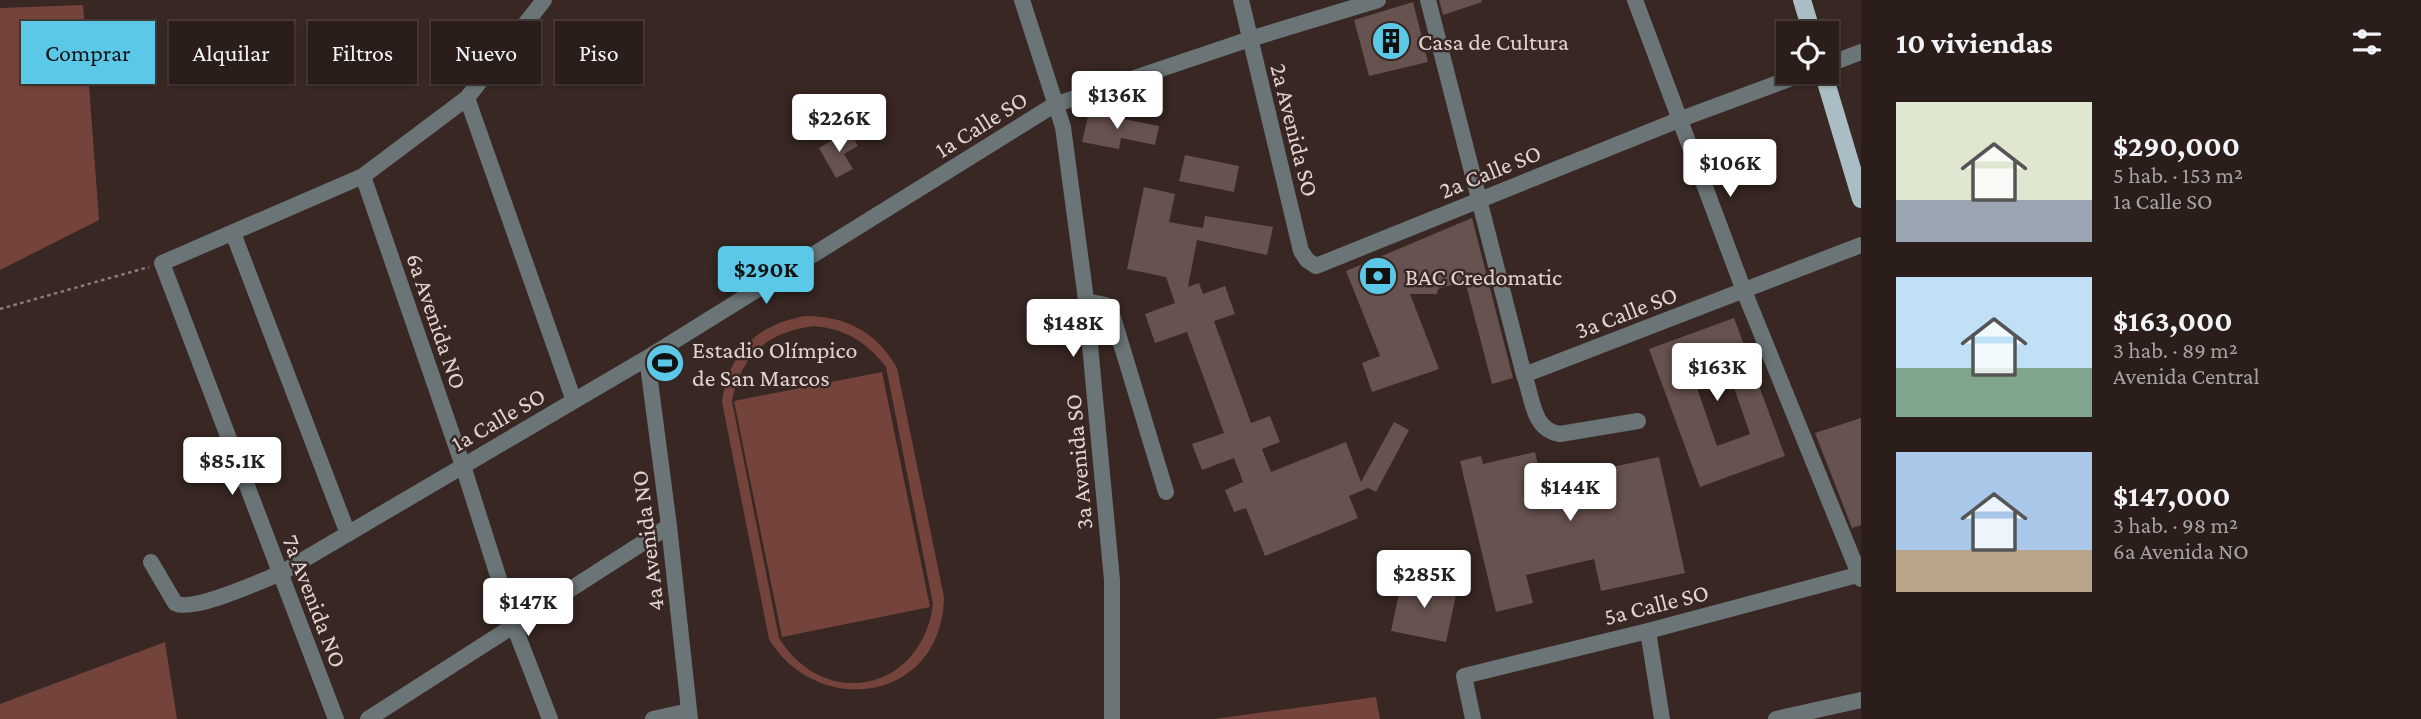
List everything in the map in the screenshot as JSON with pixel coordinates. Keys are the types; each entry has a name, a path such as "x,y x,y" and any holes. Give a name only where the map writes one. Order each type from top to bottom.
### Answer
{"main road":[{"path":"1802,0 1808,21"},
{"path":"1827,84 1861,199"}],"street":[{"path":"162,263 363,176 467,98 544,0"},
{"name":"3a Avenida SO","path":"1022,0 1054,106 1063,127 1086,301 1112,580 1112,719"},
{"name":"2a Avenida SO","path":"1241,0 1301,251 1307,260 1316,266"},
{"name":"1a Calle SO","path":"151,562 175,603 181,606 194,605 281,573 647,358 1054,106 1378,0"},
{"path":"1428,0 1524,375 1539,423 1550,432 1560,434 1638,421"},
{"path":"1635,0 1744,291 1860,576"},
{"path":"1839,60 1861,52"},
{"name":"2a Calle SO","path":"1316,266 1681,119 1776,84"},
{"path":"467,98 574,401"},
{"name":"6a Avenida NO","path":"363,176 463,466 514,625 550,719"},
{"path":"233,233 348,534"},
{"name":"3a Calle SO","path":"1524,375 1861,244"},
{"name":"7a Avenida NO","path":"162,263 336,719"},
{"path":"1086,301 1106,305 1112,313 1166,492"},
{"name":"4a Avenida NO","path":"647,358 690,715"},
{"path":"368,719 669,526"},
{"name":"5a Calle SO","path":"1473,719 1464,676 1860,576"},
{"path":"1648,631 1662,719"},
{"path":"1776,719 1861,699"},
{"path":"653,719 690,715"}],"path":[{"path":"0,309 162,263"}],"shaded area":[{"path":"83,5 84,21 21,21 21,84 89,84 99,220 0,270 0,8"},
{"path":"805,316 820,317 859,328 880,345 897,368 944,597 938,633 923,660 900,678 874,688 845,689 816,681 790,665 769,639 722,402 731,369 738,355 759,334 788,320","holes":["814,326 845,333 863,343 886,367 933,604 925,633 911,656 892,673 869,681 845,683 821,676 798,661 779,638 732,401 742,371 759,348 783,334"]},
{"path":"882,372 930,607 782,637 734,401"},
{"path":"165,642 177,719 0,719 0,704"},
{"path":"1376,697 1380,719 1214,719"}],"building":[{"path":"1439,0 1481,0 1482,2 1443,15"},
{"name":"Casa de Cultura","path":"1413,2 1428,62 1369,76 1354,20"},
{"path":"1089,112 1159,126 1155,145 1121,138 1119,149 1082,142"},
{"path":"849,131 858,146 844,154 853,169 836,178 819,148"},
{"path":"1185,155 1239,166 1234,192 1179,181"},
{"path":"1144,187 1175,194 1169,222 1203,228 1205,216 1273,227 1267,255 1197,240 1188,287 1199,283 1203,294 1225,286 1235,314 1214,321 1251,423 1270,416 1280,442 1262,449 1271,472 1346,442 1361,482 1394,422 1409,430 1376,492 1368,488 1349,496 1358,518 1265,556 1246,508 1234,512 1225,490 1243,482 1234,458 1202,470 1192,444 1224,433 1187,332 1155,343 1145,314 1175,303 1166,277 1127,269"},
{"path":"1472,218 1513,378 1492,384 1465,281 1438,289 1437,294 1410,294 1439,369 1372,392 1362,363 1380,356 1346,271"},
{"path":"1734,318 1785,456 1700,487 1649,349","holes":["1722,353 1750,434 1717,446 1689,365"]},
{"path":"1861,418 1861,525 1852,528 1815,433"},
{"path":"1535,452 1539,469 1562,464 1565,477 1659,457 1685,573 1601,591 1594,559 1526,575 1533,603 1496,612 1460,461 1481,456 1483,464"},
{"path":"1402,579 1457,590 1446,642 1391,631"}],"place":[{"name":"Casa de Cultura","path":"1391,41"},
{"name":"BAC Credomatic","path":"1378,276"},
{"name":"Estadio Olímpico de San Marcos","path":"665,363"}]}
